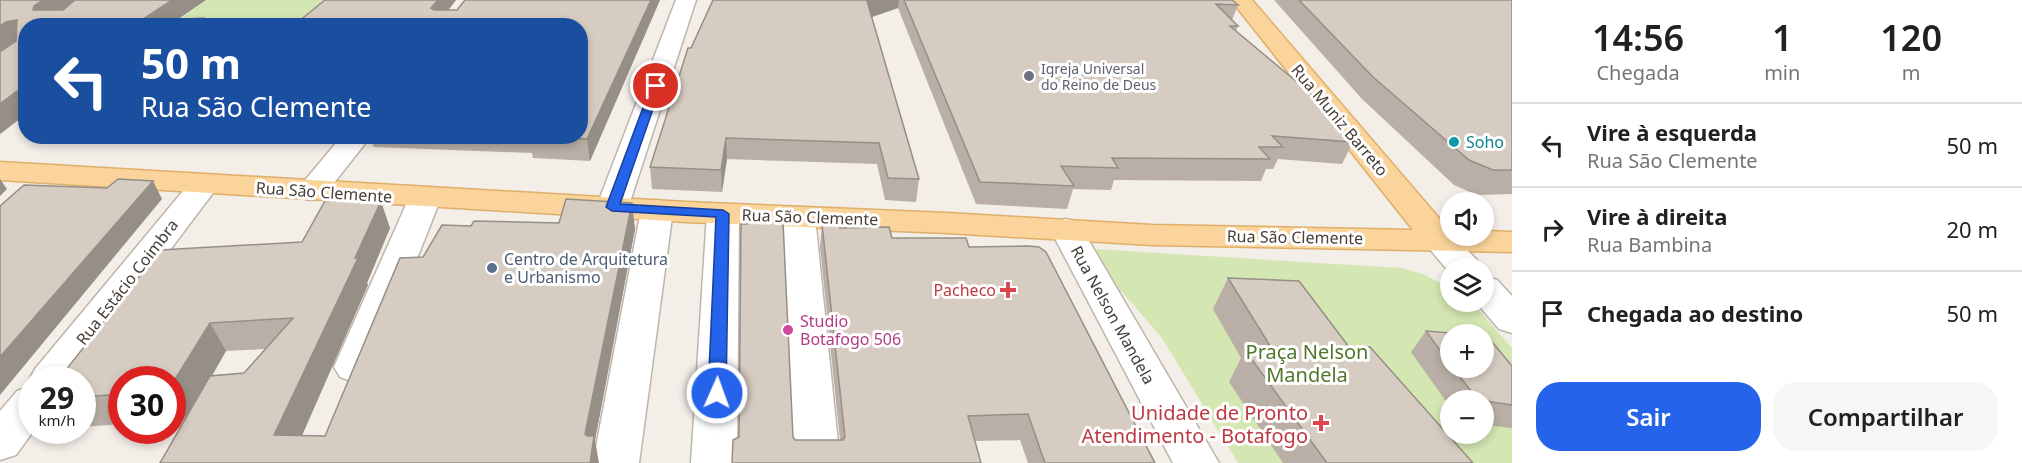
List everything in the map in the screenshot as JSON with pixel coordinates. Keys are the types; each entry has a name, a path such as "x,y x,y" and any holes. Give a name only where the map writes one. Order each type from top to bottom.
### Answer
{"main road":[{"name":"Rua Muniz Barreto","path":"1241,0 1439,240"},
{"name":"Rua São Clemente","path":"0,171 723,214 1171,235 1512,242"}],"street":[{"path":"612,207 686,0"},
{"path":"310,190 350,144"},
{"path":"21,196 47,173"},
{"name":"Rua Estácio Coimbra","path":"60,366 204,184"},
{"path":"342,398 425,198"},
{"path":"616,463 657,210"},
{"path":"714,463 723,214"},
{"path":"799,217 817,463"},
{"name":"Rua Nelson Mandela","path":"1066,229 1196,463"},
{"path":"1439,240 1456,258"},
{"path":"1494,299 1512,320"},
{"path":"0,442 18,420"}],"green space":[{"path":"207,0 334,0 312,18 181,18"},
{"name":"Praça Nelson Mandela","path":"1094,249 1401,268 1423,274 1440,283 1440,312 1481,312 1491,324 1440,324 1440,378 1494,378 1494,327 1512,348 1512,463 1238,463 1162,338 1122,292 1108,287 1088,253"}],"building":[{"path":"0,0 43,0 34,6 33,10 63,10 75,0 172,0 145,18 18,18 18,91 0,104 0,52 16,41 17,20 0,26"},
{"path":"325,0 438,0 431,8 434,10 457,10 465,0 651,0 588,137 588,18 303,18"},
{"path":"713,0 870,0 867,1 919,179 888,178 879,143 726,138 721,170 650,167 688,48 691,48"},
{"path":"904,0 1232,0 1238,5 1216,4 1238,26 1230,26 1316,98 1353,142 1272,136 1283,147 1259,147 1270,159 1112,158 1118,168 1061,166 1074,186 980,182"},
{"path":"1299,0 1512,0 1512,170 1493,170 1469,160 1373,77"},
{"path":"118,179 153,181 0,357 0,206 24,185 107,188"},
{"path":"376,198 374,202 381,201 355,258 358,258 274,435 325,436 400,258 423,257 442,225 471,226 474,221 559,223 566,199 632,203 585,434 594,436 590,463 160,463 171,444 186,444 186,418 210,376 244,373 293,318 210,323 183,366 108,366 108,395 96,396 96,366 69,366 160,250 302,242 325,201"},
{"path":"747,220 783,222 793,437 795,440 843,440 845,437 822,224 839,224 840,228 889,227 892,238 966,238 969,247 1028,246 1039,247 1046,252 1155,463 1045,463 1028,414 968,416 981,463 732,463 733,440 739,437 741,224 747,224"},
{"path":"1228,278 1299,281 1349,347 1370,347 1440,426 1440,444 1456,444 1473,463 1327,463 1245,350 1272,349"},
{"path":"1426,331 1440,332 1440,350"},
{"path":"1494,344 1512,366 1512,405 1494,402 1494,390 1470,390 1461,378 1494,378"}],"place":[{"name":"Igreja Universal do Reino de Deus","path":"1029,76"},
{"name":"Soho","path":"1454,142"},
{"name":"Centro de Arquitetura e Urbanismo","path":"492,268"},
{"name":"Pacheco","path":"1008,290"},
{"name":"Studio Botafogo 506","path":"788,330"},
{"name":"Unidade de Pronto Atendimento - Botafogo","path":"1321,423"}],"route":[{"path":"656,86 612,207 723,214 717,393"}]}
